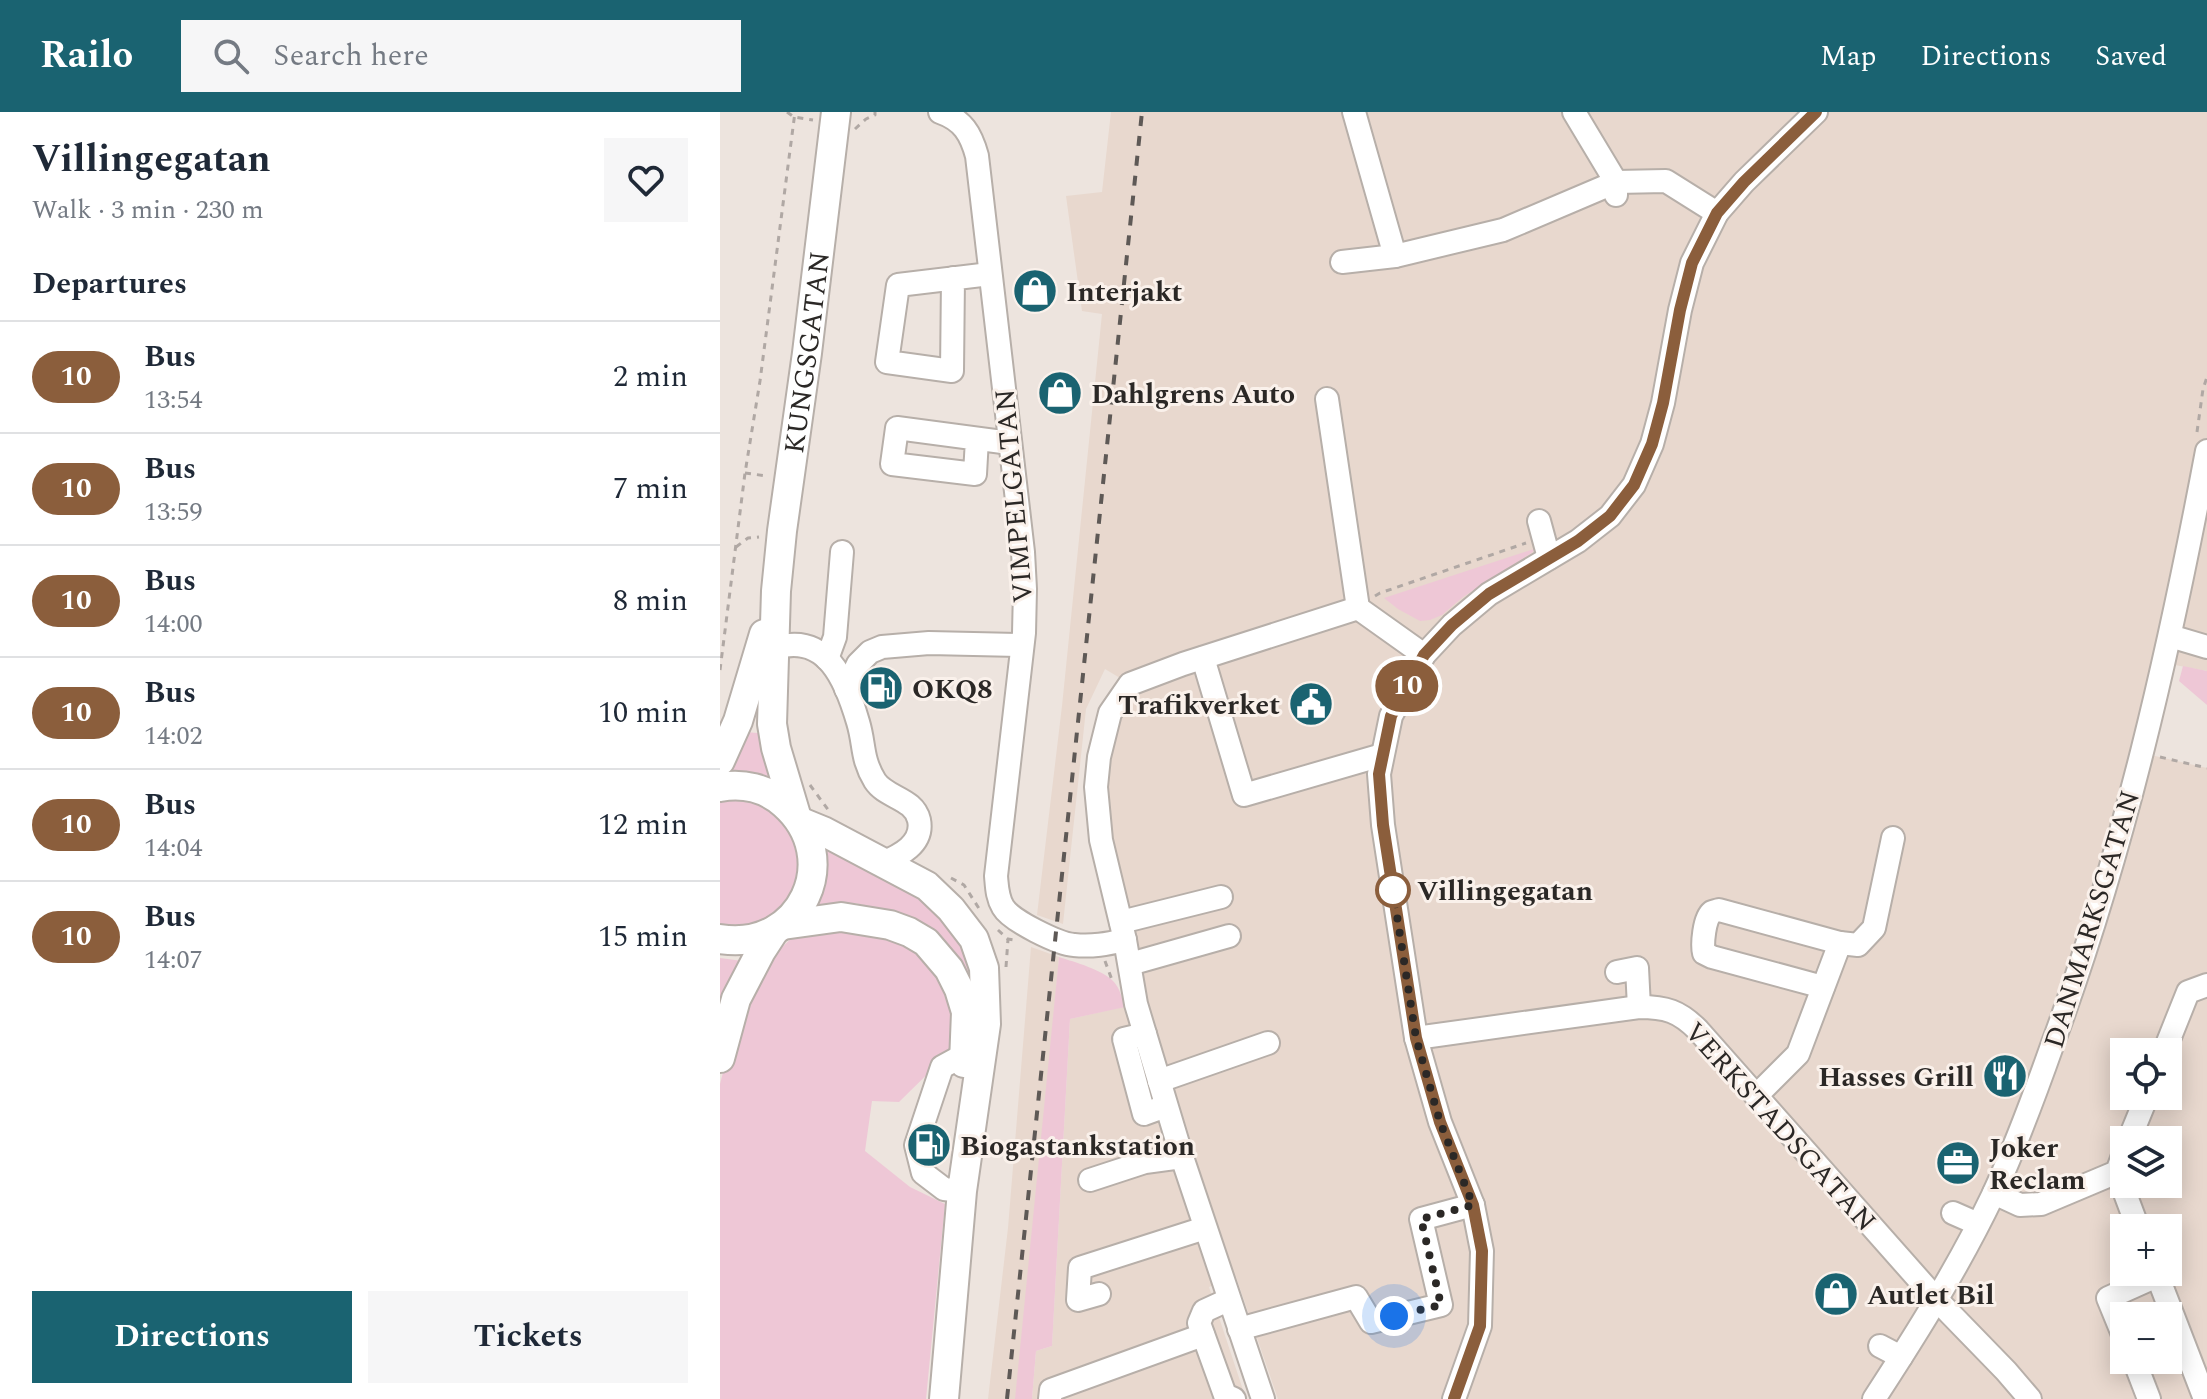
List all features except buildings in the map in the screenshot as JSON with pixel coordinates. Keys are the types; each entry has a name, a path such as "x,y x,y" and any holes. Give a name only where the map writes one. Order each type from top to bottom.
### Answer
{"main road":[{"name":"KUNGSGATAN","path":"779,928 801,905 813,874 812,847 776,748 772,724 776,591 836,112"},
{"name":"KUNGSGATAN","path":"720,761 752,679 776,591"},
{"path":"720,787 760,789 776,797 799,818 927,886 951,909 974,939 984,968 986,1024 962,1191 944,1399"},
{"path":"720,939 746,941 779,928 841,917 890,925 926,942 949,969 966,1012 962,1191"},
{"path":"720,1058 736,999 761,951 779,928"}],"street":[{"path":"1354,112 1395,256"},
{"path":"1574,112 1616,190"},
{"path":"1203,658 1244,795 1367,753 1424,655 1452,625 1489,594 1544,539 1578,541 1610,516 1634,485 1652,444 1663,403 1692,263 1717,213 1744,182 1816,112"},
{"name":"VIMPELGATAN","path":"948,113 962,122 974,144 1025,589 1022,645 996,876 997,893 1003,907 1022,924 1070,945 1099,946 1123,931 1221,897"},
{"path":"1342,262 1395,256 1503,230 1616,190 1666,181 1717,213"},
{"path":"953,278 952,371 887,362 898,285 953,278 990,274"},
{"path":"1327,399 1358,608 1424,655"},
{"path":"977,439 1010,443"},
{"name":"DANMARKSGATAN","path":"1874,1399 1937,1300 1994,1193 2084,960 2113,863 2170,636 2202,442"},
{"path":"842,552 835,637 838,674 859,725 864,759 876,782 886,793 915,811 920,822 912,845 899,856 882,863"},
{"path":"1263,1399 1182,1157 1136,1004 1123,931 1101,840 1096,787 1099,757 1110,713 1130,684 1358,608"},
{"path":"2170,636 2207,647"},
{"path":"775,648 799,643 808,646 838,674"},
{"path":"838,674 882,647 929,643 1022,645"},
{"path":"1367,753 1379,774 1383,825 1416,1038 1440,1122 1473,1205 1482,1251 1480,1326 1454,1399"},
{"path":"1823,987 1704,953 1702,945 1709,915 1719,910 1840,943 1858,945 1874,928 1893,838"},
{"path":"1130,964 1229,936"},
{"path":"1756,1096 1798,1054 1840,943"},
{"path":"1617,972 1637,968 1639,1007"},
{"path":"2170,1038 2188,992 2207,985"},
{"name":"VERKSTADSGATAN","path":"1416,1038 1639,1007 1654,1007 1680,1014 1756,1096 1868,1232 2030,1399"},
{"path":"1145,1034 1124,1039 1144,1114 1166,1106"},
{"path":"1159,1081 1268,1043"},
{"path":"962,1191 944,1189 923,1173 916,1145 942,1067 964,1055"},
{"path":"1090,1180 1145,1162 1182,1157"},
{"path":"1994,1193 2020,1205 2041,1204 2110,1168"},
{"path":"1239,1329 1356,1297 1371,1322 1441,1305 1421,1219 1473,1205"},
{"path":"1953,1213 1978,1224"},
{"path":"1099,1294 1078,1300 1080,1268 1205,1228"},
{"path":"2110,1303 2108,1298 2132,1286"},
{"path":"2161,1286 2205,1399"},
{"path":"1224,1398 1199,1323 1204,1311 1228,1300"},
{"path":"1050,1399 1051,1390 1203,1335"},
{"path":"1880,1346 1901,1357"},
{"path":"2139,1374 2149,1399"}],"path":[{"path":"720,670 795,112"},
{"path":"2202,442 2207,377"},
{"path":"745,473 767,476"},
{"path":"736,547 748,538 759,537"},
{"path":"1358,608 1380,593 1544,539"},
{"path":"2141,753 2207,768"}],"shaded area":[{"path":"1111,112 2207,112 2207,671 2164,663 2142,753 2207,768 2207,1399 1278,1399 1236,1277 1209,1287 1246,1399 1032,1399 1036,1351 1052,1346 1070,1019 1135,1004 1096,787 1130,684 1105,669 1086,709 1063,924 1037,915 1102,314 1082,311 1066,196 1102,192"},
{"path":"1534,549 1442,615 1430,620 1420,621 1384,598"},
{"path":"2183,666 2207,671 2207,705 2179,681"},
{"path":"745,732 772,734 776,784 724,776"},
{"path":"729,800 765,807 781,815 793,829 806,874 786,917 720,935 720,803"},
{"path":"818,844 925,894 949,917 978,980 970,1013 883,910 855,903 807,905"},
{"path":"839,923 896,939 924,958 943,979 960,1042 899,1102 872,1101 865,1151 910,1187 945,1204 926,1399 720,1399 720,1084 740,1008 778,951 797,933"},
{"path":"1031,947 1059,957 1046,1107 1016,1399 988,1399 1008,1228"},
{"path":"1059,957 1109,978 1118,988 1125,1007 1070,1019 1052,1346 1036,1351 1032,1399 1015,1399"},
{"path":"720,958 750,962 720,1035"}],"railway":[{"path":"1007,1399 1142,112"}],"bus line":[{"name":"10","path":"1454,1399 1480,1326 1482,1251 1473,1205 1440,1122 1416,1038 1383,825 1379,774 1391,716 1424,655 1452,625 1489,594 1578,541 1610,516 1634,485 1652,444 1663,403 1692,263 1717,213 1744,182 1816,112"}],"place":[{"name":"Interjakt","path":"1035,291"},
{"name":"Dahlgrens Auto","path":"1060,393"},
{"name":"OKQ8","path":"881,688"},
{"name":"Trafikverket","path":"1311,704"},
{"name":"Villingegatan","path":"1393,890"},
{"name":"Hasses Grill","path":"2005,1076"},
{"name":"Biogastankstation","path":"929,1145"},
{"name":"Joker Reclam","path":"1958,1163"},
{"name":"Autlet Bil","path":"1836,1294"}],"route":[{"path":"1393,890 1416,1038 1440,1122 1473,1205 1421,1219 1441,1305 1394,1316"}]}
